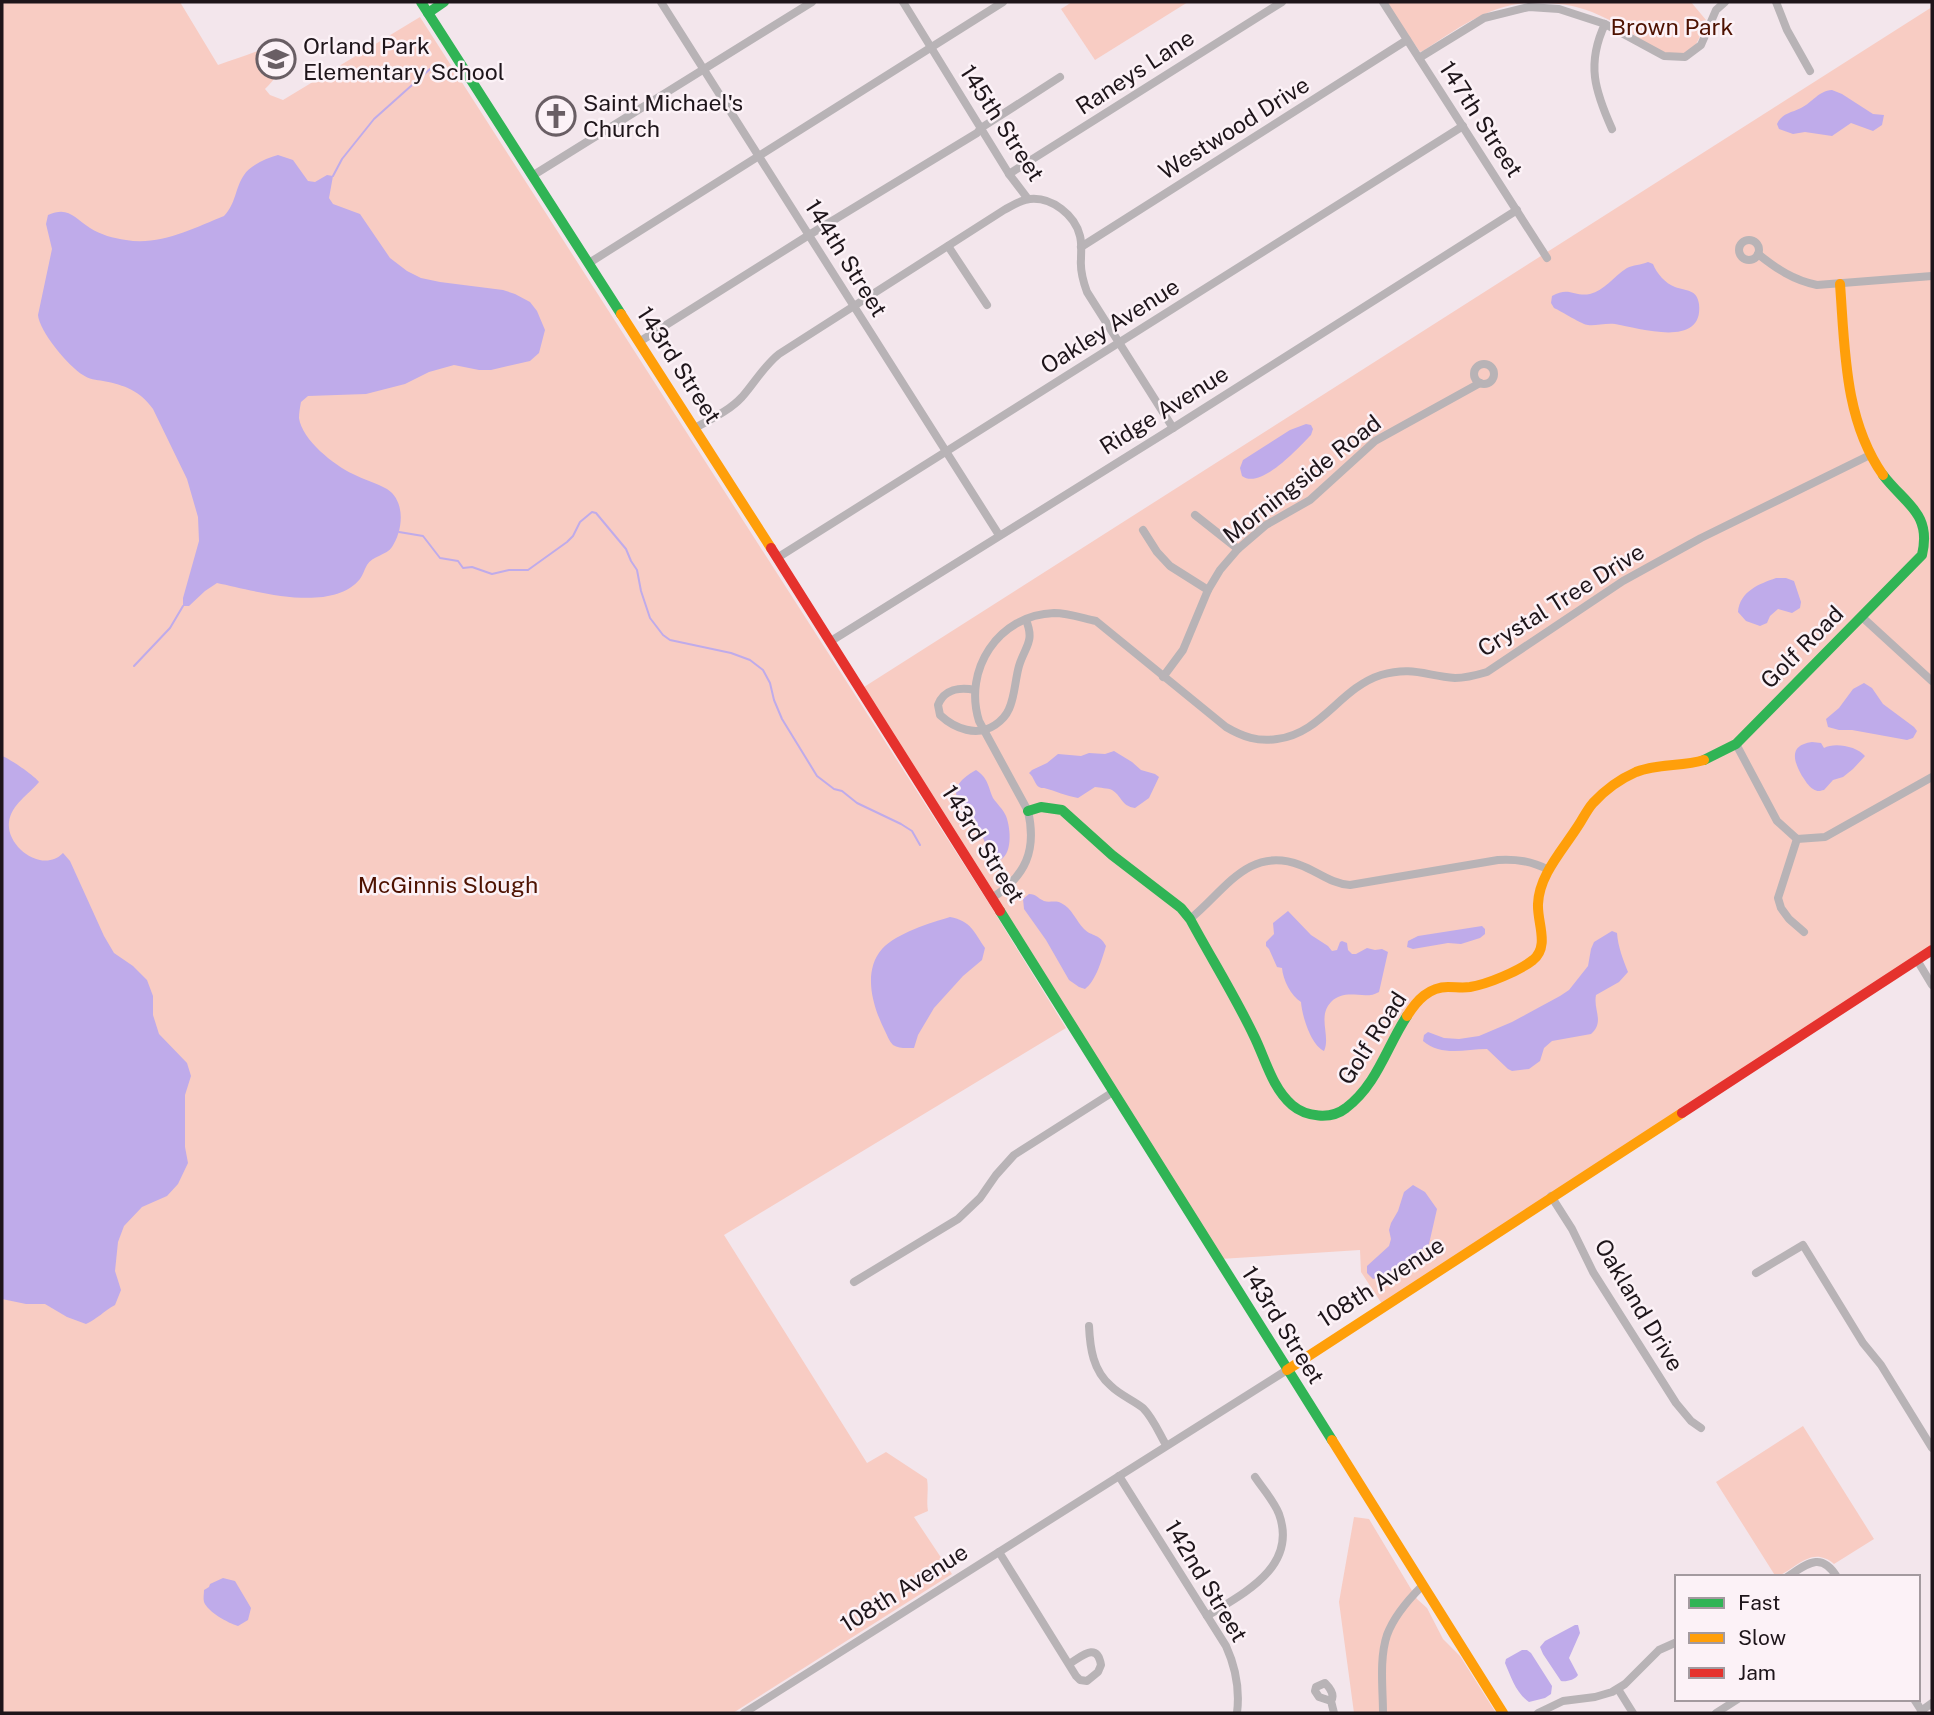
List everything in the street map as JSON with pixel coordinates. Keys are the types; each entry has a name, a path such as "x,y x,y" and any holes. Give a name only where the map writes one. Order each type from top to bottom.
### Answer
{"street":[{"name":"143rd Street","path":"421,2 831,641 1503,1713"},
{"path":"428,13 444,2"},
{"name":"144th Street","path":"661,2 999,535"},
{"path":"532,176 812,2"},
{"name":"145th Street","path":"903,2 1009,174 1028,199 1051,203 1062,209 1075,223 1081,240 1081,269 1087,292 1173,428"},
{"path":"589,262 1003,2"},
{"name":"Raneys Lane","path":"1009,174 1282,2"},
{"name":"147th Street","path":"1383,2 1548,258"},
{"path":"1419,58 1484,18 1529,7 1559,9 1605,24 1664,56 1685,57 1701,45 1716,10 1725,2"},
{"path":"1776,2 1787,30 1810,71"},
{"path":"1605,24 1597,44 1594,72 1598,97 1612,130"},
{"name":"Westwood Drive","path":"1081,247 1408,40"},
{"path":"639,342 977,133 1060,77"},
{"name":"Oakley Avenue","path":"777,558 1463,126"},
{"path":"695,428 733,405 779,354 1016,203 1028,199"},
{"name":"Ridge Avenue","path":"831,641 1517,210"},
{"path":"948,246 987,305"},
{"path":"1758,254 1780,272 1801,282 1817,285 1932,276"},
{"path":"1840,285 1851,402 1858,429 1870,454"},
{"name":"Morningside Road","path":"1163,677 1183,650 1208,590 1220,570 1238,549 1266,525 1310,500 1375,441 1480,383"},
{"name":"Golf Road","path":"1028,811 1041,807 1062,810 1112,855 1181,908 1190,919 1255,1037 1282,1094 1292,1106 1315,1116 1343,1111 1357,1101 1369,1086 1412,1009 1431,990 1441,987 1471,987 1524,966 1536,957 1542,945 1538,904 1541,888 1549,870 1593,803 1620,780 1633,774 1653,767 1704,760 1736,744 1922,555 1930,535 1926,523 1919,512 1891,485 1870,454"},
{"name":"Crystal Tree Drive","path":"992,898 1012,883 1022,870 1032,844 1031,825 1028,811 984,731 976,710 975,690 981,662 988,649 998,637 1026,620 1054,613 1096,621 1226,727 1250,739 1264,741 1286,738 1314,725 1360,684 1379,676 1399,671 1415,671 1455,678 1472,677 1487,672 1623,581 1701,538 1870,454"},
{"path":"1195,515 1238,549"},
{"path":"1143,530 1170,566 1208,590"},
{"path":"1862,617 1932,681"},
{"path":"975,690 959,688 939,699 938,710 944,719 968,731 984,731 1002,720 1008,712 1019,668 1031,637 1026,620"},
{"path":"1736,744 1777,821 1797,839 1825,837 1932,776"},
{"path":"1797,839 1778,898 1788,919 1804,932"},
{"path":"1190,919 1239,873 1265,861 1293,862 1329,880 1350,885 1498,860 1520,859 1549,870"},
{"name":"108th Avenue","path":"744,1713 1287,1370 1932,950"},
{"path":"1917,960 1932,985"},
{"path":"854,1282 967,1212 1004,1165 1022,1149 1112,1093"},
{"name":"Oakland Drive","path":"1551,1196 1572,1229 1593,1272 1676,1403 1691,1421 1702,1428"},
{"path":"1756,1273 1802,1245 1932,1448"},
{"path":"1089,1326 1090,1348 1097,1369 1109,1385 1143,1408 1166,1446"},
{"name":"142nd Street","path":"1119,1476 1226,1646 1234,1664 1238,1690 1237,1713"},
{"path":"1208,1616 1247,1591 1264,1577 1275,1563 1283,1530 1278,1512 1255,1477"},
{"path":"999,1552 1069,1664"},
{"path":"1790,1575 1815,1561 1826,1563 1835,1575"},
{"path":"1383,1713 1383,1658 1387,1636 1399,1612 1422,1586"},
{"path":"1538,1713 1563,1701 1595,1698 1618,1689 1654,1654 1675,1643"},
{"path":"1618,1689 1633,1713"},
{"path":"1331,1701 1334,1713"},
{"path":"1716,1713 1735,1701"},
{"path":"1922,1712 1932,1703"}],"green space":[{"name":"McGinnis Slough","path":"2,2 180,2 218,65 264,48 270,53 278,63 278,68 275,78 265,89 270,95 283,100 420,17 988,902 1066,1028 724,1235 867,1463 886,1452 927,1479 928,1511 914,1517 952,1574 733,1713 2,1713"},
{"path":"1072,2 1188,2 1095,60 1061,9"},
{"name":"Brown Park","path":"1386,2 1691,2 1706,20 1692,49 1675,55 1659,51 1617,24 1584,9 1560,4 1528,3 1499,8 1460,27 1420,52"},
{"path":"1932,7 1932,950 1382,1304 1361,1272 1360,1250 1220,1259 864,687"},
{"path":"1803,1426 1874,1539 1834,1564 1826,1559 1811,1558 1780,1575 1775,1575 1716,1482"},
{"path":"1354,1517 1369,1519 1417,1599 1427,1608 1443,1639 1460,1656 1496,1713 1354,1713 1339,1602"}],"shaded area":[{"path":"1832,90 1873,114 1884,115 1882,125 1873,131 1851,123 1832,136 1805,132 1793,134 1779,129 1777,124 1784,115 1805,106 1823,92"},
{"path":"278,155 293,160 308,181 315,182 327,175 333,176 329,198 333,204 360,214 390,258 407,271 421,278 515,294 530,302 545,330 539,353 530,361 491,370 454,365 429,372 405,384 366,394 308,396 301,402 299,418 312,443 345,470 387,489 397,501 401,516 399,533 392,547 369,562 360,579 347,590 331,596 292,597 217,583 189,606 183,606 199,541 198,517 187,479 148,403 125,387 90,378 77,371 43,330 38,315 52,249 46,224 48,215 61,212 71,214 98,233 116,238 139,241 176,235 224,216 247,171 259,162"},
{"path":"1648,262 1653,264 1659,275 1668,283 1690,291 1698,299 1698,318 1691,327 1668,332 1615,324 1588,325 1554,308 1551,303 1552,296 1558,293 1584,295 1595,292 1627,268"},
{"path":"1306,424 1313,429 1311,435 1279,466 1259,477 1250,479 1242,476 1240,468 1243,460 1290,430"},
{"path":"1776,578 1794,581 1801,602 1800,608 1792,613 1778,609 1767,623 1760,626 1746,621 1738,612 1742,599 1757,586"},
{"path":"1864,683 1872,688 1883,704 1914,727 1917,731 1913,738 1907,740 1828,727 1826,719 1839,708 1853,689"},
{"path":"1812,742 1821,743 1824,748 1834,745 1851,747 1865,756 1843,777 1833,780 1824,790 1817,791 1805,781 1795,759 1799,746"},
{"path":"1114,751 1141,770 1159,777 1149,798 1135,808 1124,803 1115,792 1108,789 1095,787 1078,798 1040,788 1029,773 1058,754 1081,756"},
{"path":"2,756 39,782 10,816 13,840 27,855 36,859 55,859 63,853 70,861 114,953 147,980 153,996 153,1015 159,1034 187,1063 191,1076 185,1095 185,1147 188,1163 178,1184 167,1196 142,1207 124,1226 118,1242 115,1271 121,1290 115,1305 86,1324 45,1304 26,1304 2,1299"},
{"path":"976,770 985,779 993,798 1008,821 1008,848 1003,858 998,861 962,807 956,792 964,778"},
{"path":"1029,894 1044,901 1065,905 1084,929 1101,939 1106,946 1095,975 1085,989 1069,980 1024,909 1023,899"},
{"path":"1288,911 1311,935 1332,951 1337,950 1342,941 1347,943 1352,954 1367,948 1388,952 1379,992 1343,995 1331,1002 1327,1008 1324,1020 1324,1051 1311,1037 1301,1002 1291,992 1282,968 1277,967 1266,946 1266,942 1274,934 1273,923"},
{"path":"950,917 963,921 975,932 985,948 982,960 963,976 934,1008 918,1035 914,1048 895,1046 887,1036 874,1001 871,979 876,958 888,943 896,938"},
{"path":"1482,926 1485,934 1461,944 1448,943 1413,949 1407,947 1408,941 1418,936"},
{"path":"1612,931 1617,933 1628,972 1619,982 1596,995 1598,1020 1591,1034 1552,1041 1544,1048 1540,1061 1529,1069 1512,1071 1487,1049 1446,1051 1423,1041 1428,1032 1444,1038 1479,1036 1560,996 1569,990 1588,966 1594,942"},
{"path":"1413,1185 1425,1192 1437,1209 1429,1244 1386,1275 1373,1279 1367,1273 1367,1266 1389,1246 1391,1223 1404,1192"},
{"path":"223,1578 235,1581 251,1608 248,1620 238,1626 214,1613 204,1602 204,1590"},
{"path":"1578,1625 1580,1633 1569,1658 1578,1675 1561,1681 1540,1647 1545,1641"},
{"path":"1522,1650 1531,1653 1552,1686 1551,1694 1545,1698 1529,1702 1512,1679 1505,1663 1506,1659"}],"waterway":[{"path":"333,176 342,159 374,119 430,69"},
{"path":"399,532 423,536 440,558 458,561 463,568 472,567 492,574 528,570 567,542 580,522 592,512 596,513 626,549 637,570 650,618 663,635 670,640 731,653 750,660 763,670 782,719 817,776 857,803 912,831 920,845"},
{"path":"134,666 170,628 183,606"}],"traffic: fast":[{"path":"421,2 621,314"},
{"path":"428,13 444,2"},
{"path":"1704,760 1736,744 1922,555 1924,541 1920,519 1883,475"},
{"path":"1028,811 1041,807 1062,810 1112,855 1181,908 1190,919 1239,1006 1279,1090 1298,1109 1319,1116 1333,1114 1357,1099 1374,1077 1407,1016"},
{"path":"1000,911 1332,1440"}],"traffic: slow":[{"path":"1840,284 1846,358 1854,407 1870,453 1883,475"},
{"path":"621,314 771,548"},
{"path":"1407,1016 1419,1000 1435,989 1470,987 1485,983 1533,960 1542,941 1538,911 1542,884 1588,809 1613,785 1644,769 1704,760"},
{"path":"1287,1370 1682,1113"},
{"path":"1332,1440 1503,1713"}],"traffic: jam":[{"path":"771,548 1000,911"},
{"path":"1682,1113 1932,950"}],"place":[{"name":"Orland Park Elementary School","path":"276,59"},
{"name":"Saint Michael's Church","path":"556,116"}]}
